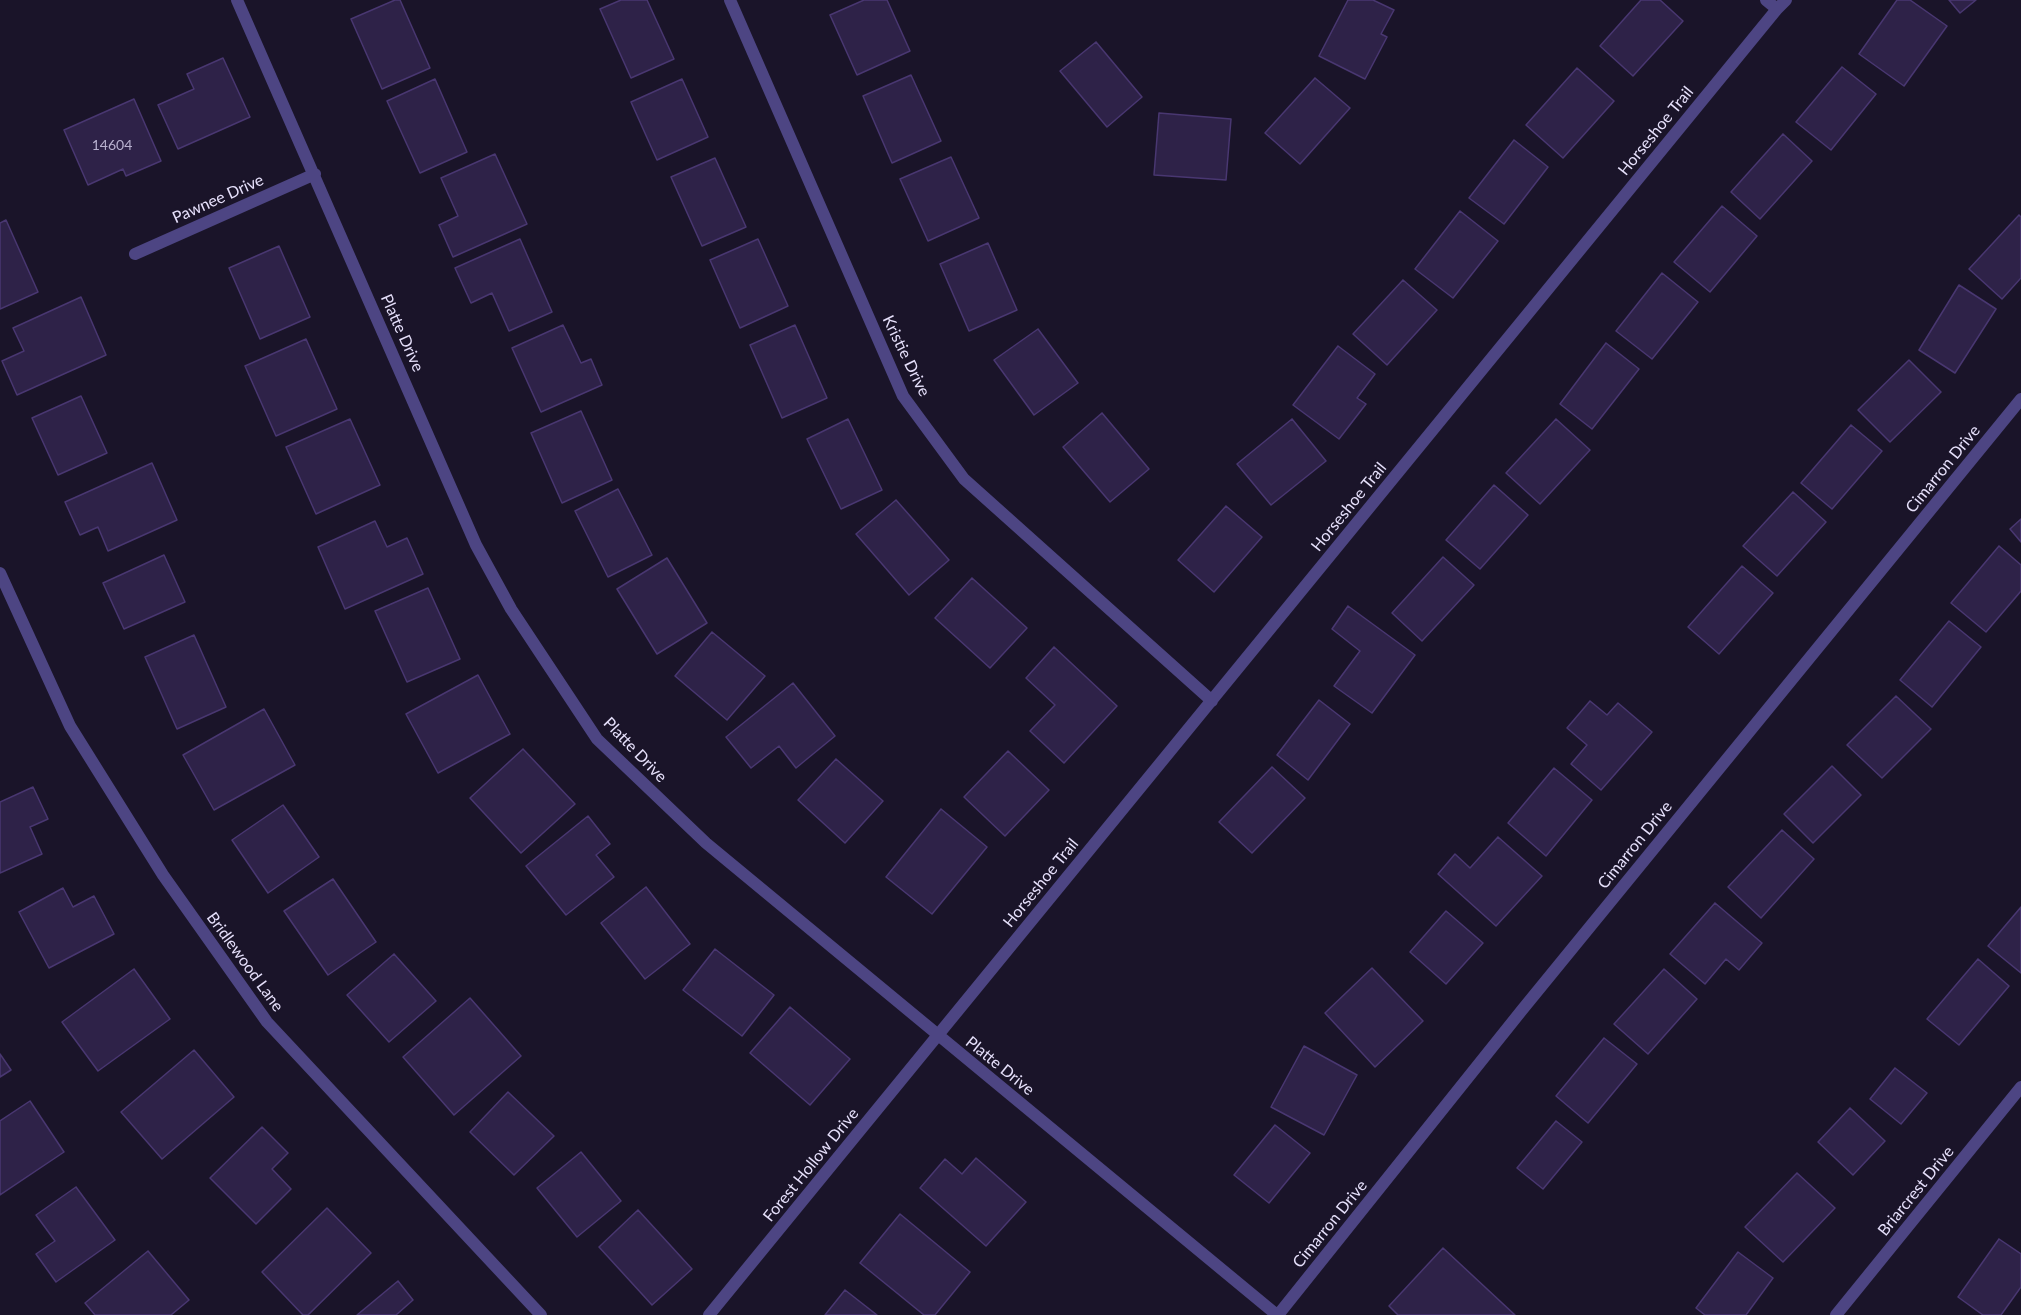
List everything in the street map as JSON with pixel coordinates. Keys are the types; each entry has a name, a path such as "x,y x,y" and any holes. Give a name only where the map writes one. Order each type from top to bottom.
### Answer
{"street":[{"name":"Platte Drive","path":"237,0 476,545 512,609 597,739 706,843 1277,1315"},
{"name":"Kristie Drive","path":"730,0 903,396 964,479 1212,701"},
{"path":"1766,0 1781,4"},
{"name":"Horseshoe Trail","path":"938,1036 1781,4"},
{"name":"Pawnee Drive","path":"135,254 315,174"},
{"name":"Cimarron Drive","path":"1277,1315 1529,1001 2021,399"},
{"name":"Bridlewood Lane","path":"0,573 70,726 163,874 267,1022 542,1315"},
{"name":"Forest Hollow Drive","path":"709,1315 938,1036"},
{"name":"Briarcrest Drive","path":"1836,1315 2021,1087"}],"building":[{"path":"395,0 400,0 430,68 382,89 351,19"},
{"path":"621,0 647,0 674,59 631,78 600,9"},
{"path":"864,0 887,0 910,51 857,75 830,15"},
{"path":"1348,0 1373,0 1394,10 1381,34 1387,37 1365,79 1319,56"},
{"path":"1641,0 1660,0 1683,21 1633,76 1600,46"},
{"path":"1897,0 1910,0 1947,26 1904,86 1859,54"},
{"path":"1949,0 1976,0 1960,13"},
{"path":"1096,42 1142,97 1107,127 1060,71"},
{"path":"223,58 250,117 178,149 158,105 194,89 187,74"},
{"path":"1842,67 1876,94 1831,150 1796,122"},
{"path":"1577,68 1614,101 1563,158 1526,125"},
{"path":"911,75 941,141 892,163 863,96"},
{"path":"1315,78 1350,108 1300,164 1265,133"},
{"path":"435,79 467,152 420,173 387,101"},
{"path":"682,79 708,137 657,160 631,102"},
{"path":"134,99 161,161 126,176 123,169 88,185 64,130"},
{"path":"1159,113 1231,119 1226,180 1154,175"},
{"path":"1783,134 1812,161 1760,219 1731,192"},
{"path":"1514,140 1548,167 1504,224 1469,198"},
{"path":"495,154 527,224 453,257 439,225 458,216 441,178"},
{"path":"951,157 979,218 928,241 900,179"},
{"path":"715,158 746,227 702,246 671,177"},
{"path":"1722,206 1757,236 1710,292 1674,262"},
{"path":"1460,211 1498,241 1453,298 1415,269"},
{"path":"2019,215 2021,217 2021,278 2002,299 1969,269"},
{"path":"6,220 38,292 0,309 0,223"},
{"path":"520,239 552,312 509,331 492,293 471,303 455,268"},
{"path":"758,239 788,306 740,328 710,260"},
{"path":"988,243 1017,310 969,331 940,264"},
{"path":"279,246 310,317 260,339 229,268"},
{"path":"1662,273 1698,302 1652,359 1616,331"},
{"path":"1403,280 1437,310 1387,365 1353,334"},
{"path":"1959,285 1996,309 1955,373 1919,350"},
{"path":"81,297 106,355 17,395 2,361 24,351 13,328"},
{"path":"563,325 581,363 591,359 602,385 541,412 512,348"},
{"path":"795,325 827,398 782,418 750,345"},
{"path":"1038,329 1078,383 1034,415 994,360"},
{"path":"306,339 337,409 276,436 245,366"},
{"path":"1606,343 1639,369 1592,429 1560,404"},
{"path":"1338,346 1375,374 1357,398 1366,404 1339,439 1293,405"},
{"path":"1909,360 1941,392 1890,442 1858,410"},
{"path":"81,396 107,453 58,475 32,418"},
{"path":"581,411 612,480 562,503 531,433"},
{"path":"1102,413 1149,469 1110,502 1063,447"},
{"path":"350,419 380,485 316,514 286,447"},
{"path":"848,419 882,490 841,509 807,439"},
{"path":"1292,419 1326,461 1271,505 1237,464"},
{"path":"1556,419 1590,450 1540,504 1506,473"},
{"path":"1851,425 1882,451 1832,509 1801,483"},
{"path":"152,463 177,520 108,551 98,527 80,535 65,502"},
{"path":"1494,485 1528,515 1480,569 1446,540"},
{"path":"618,489 652,555 608,577 575,511"},
{"path":"1793,492 1826,522 1777,576 1743,546"},
{"path":"896,500 949,560 909,595 856,534"},
{"path":"1226,506 1262,537 1214,592 1178,560"},
{"path":"2021,519 2021,542 2010,529"},
{"path":"375,521 387,547 407,538 423,574 345,609 318,547"},
{"path":"1999,546 2021,565 2021,591 1986,632 1951,603"},
{"path":"164,555 185,602 124,629 103,583"},
{"path":"1443,557 1474,585 1422,641 1392,613"},
{"path":"667,558 707,623 657,654 617,589"},
{"path":"1742,566 1773,593 1719,654 1688,627"},
{"path":"972,578 1027,628 990,668 935,618"},
{"path":"428,588 460,659 407,682 375,611"},
{"path":"1348,606 1415,655 1372,713 1334,686 1360,651 1332,629"},
{"path":"1949,621 1981,647 1932,707 1900,680"},
{"path":"712,632 765,676 727,720 675,676"},
{"path":"194,635 226,707 177,729 145,657"},
{"path":"1054,647 1117,706 1064,763 1030,731 1055,705 1026,678"},
{"path":"478,675 510,734 438,773 406,714"},
{"path":"793,683 835,736 796,768 779,746 751,768 726,737"},
{"path":"1896,696 1931,729 1882,778 1847,745"},
{"path":"1319,700 1350,724 1308,780 1277,755"},
{"path":"1590,701 1607,715 1618,703 1652,732 1601,790 1571,764 1587,745 1567,728"},
{"path":"264,709 295,765 214,810 183,755"},
{"path":"523,749 575,804 521,853 470,798"},
{"path":"1008,751 1049,790 1005,836 964,797"},
{"path":"836,759 883,801 845,843 798,800"},
{"path":"1832,766 1861,795 1813,843 1784,814"},
{"path":"1272,767 1305,798 1252,853 1219,822"},
{"path":"1554,768 1592,800 1546,856 1508,823"},
{"path":"33,787 48,819 30,827 42,854 0,873 0,802"},
{"path":"283,805 319,857 268,893 232,840"},
{"path":"941,809 987,847 932,914 886,877"},
{"path":"588,816 610,844 596,855 614,877 566,915 526,866"},
{"path":"1782,830 1814,859 1761,918 1728,887"},
{"path":"1498,837 1542,876 1496,926 1438,874 1455,854 1470,868"},
{"path":"333,879 376,942 328,975 284,911"},
{"path":"646,887 690,944 645,979 601,923"},
{"path":"63,888 73,907 94,896 114,934 49,968 19,912"},
{"path":"1715,903 1762,943 1739,970 1726,959 1705,984 1670,954"},
{"path":"2021,907 2021,973 1988,946"},
{"path":"1446,911 1483,943 1446,984 1410,952"},
{"path":"715,949 774,995 742,1036 683,990"},
{"path":"394,954 436,1001 389,1042 347,995"},
{"path":"1978,959 2009,986 1959,1045 1927,1019"},
{"path":"1372,968 1423,1021 1375,1067 1325,1013"},
{"path":"134,969 170,1019 98,1071 62,1022"},
{"path":"1664,969 1697,999 1648,1054 1614,1024"},
{"path":"470,998 521,1056 454,1115 403,1057"},
{"path":"790,1007 850,1059 810,1105 750,1053"},
{"path":"1604,1038 1637,1064 1588,1123 1556,1096"},
{"path":"1304,1046 1357,1075 1324,1135 1271,1107"},
{"path":"194,1050 234,1097 162,1159 121,1112"},
{"path":"0,1054 11,1070 0,1077"},
{"path":"1895,1068 1927,1093 1901,1124 1870,1099"},
{"path":"508,1092 554,1136 514,1175 470,1132"},
{"path":"30,1101 64,1152 0,1195 0,1121"},
{"path":"1850,1108 1885,1141 1853,1175 1818,1142"},
{"path":"1556,1121 1582,1142 1543,1189 1517,1168"},
{"path":"1275,1125 1310,1153 1269,1203 1234,1175"},
{"path":"262,1127 288,1153 272,1169 291,1189 256,1224 210,1178"},
{"path":"581,1152 621,1201 577,1237 537,1188"},
{"path":"976,1158 1026,1202 986,1246 920,1188 945,1159 962,1174"},
{"path":"1797,1173 1835,1208 1783,1262 1745,1227"},
{"path":"76,1187 115,1240 56,1282 36,1254 55,1241 36,1215"},
{"path":"327,1208 371,1253 308,1315 303,1315 262,1272"},
{"path":"638,1210 692,1269 652,1305 599,1247"},
{"path":"900,1214 970,1272 935,1315 924,1315 860,1263"},
{"path":"1999,1239 2021,1254 2021,1287 2001,1315 1983,1315 1958,1297"},
{"path":"1443,1248 1515,1315 1398,1315 1389,1306"},
{"path":"148,1251 189,1300 171,1315 95,1315 85,1303"},
{"path":"1738,1252 1773,1278 1746,1315 1705,1315 1696,1308"},
{"path":"398,1281 413,1300 396,1315 357,1315"},
{"path":"845,1290 877,1315 825,1315"}]}
